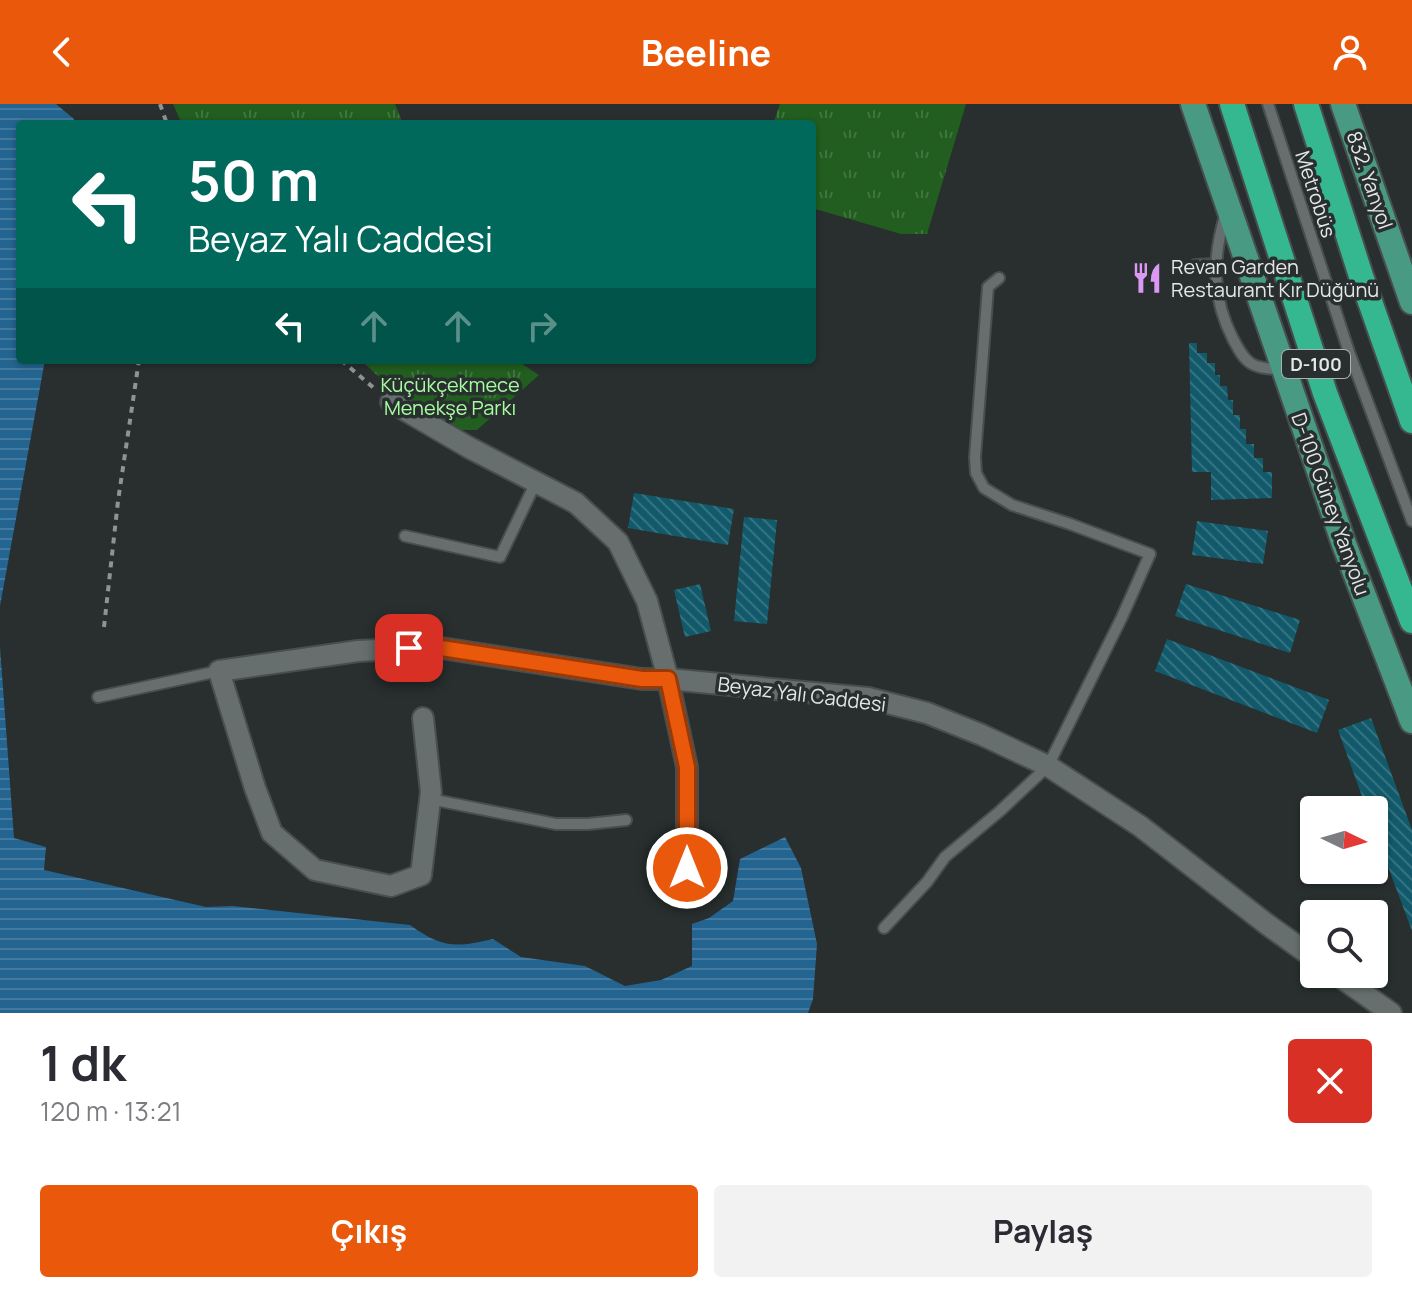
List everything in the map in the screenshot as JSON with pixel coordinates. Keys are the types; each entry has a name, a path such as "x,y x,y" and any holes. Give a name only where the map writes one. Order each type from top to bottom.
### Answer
{"highway":[{"name":"D-100","path":"1232,104 1325,393 1412,621"},
{"path":"1306,104 1412,421"}],"main road":[{"name":"D-100 Güney Yanyolu","path":"1193,104 1344,544 1412,721"},
{"name":"832. Yanyol","path":"1343,104 1412,302"}],"street":[{"path":"391,402 468,447 576,503 618,542 647,601 687,767 687,868"},
{"name":"Beyaz Yalı Caddesi","path":"219,671 358,651 435,647 642,679 868,698 927,713 1048,766 1140,826 1300,948"},
{"path":"219,671 272,833 315,870 391,886 421,875 431,792 423,718"},
{"path":"1356,988 1391,1013"}],"lane":[{"name":"Metrobüs","path":"1268,104 1349,352 1412,521"},
{"path":"1228,206 1216,264 1219,303 1230,332 1251,364 1283,369"},
{"path":"1195,265 1216,264"},
{"path":"884,928 927,882 945,857 1048,766 1150,554 1012,505 984,488 976,473 976,436 988,287 999,278"},
{"path":"405,536 500,557 536,482"},
{"path":"98,697 219,671"},
{"path":"430,799 556,824 626,820"}],"path":[{"path":"104,627 118,501 138,364"},
{"path":"346,364 391,402"}],"green space":[{"path":"173,104 395,104 401,120 180,120"},
{"path":"780,104 966,104 927,234 901,234 816,209 816,120 774,120"},
{"name":"Küçükçekmece Menekşe Parkı","path":"365,364 522,364 539,375 477,430 434,430"}],"water":[{"path":"0,104 56,104 74,120 16,120 16,364 44,364 0,606"},
{"path":"0,647 14,838 46,847 44,870 206,907 233,906 410,925 431,938 449,944 493,939 521,957 585,966 625,986 661,980 692,966 692,924 709,918 733,901 740,859 785,837 801,868 817,944 813,999 808,1013 0,1013"}],"building":[{"path":"1189,343 1197,343 1197,353 1207,353 1207,363 1215,363 1215,375 1220,375 1220,386 1227,386 1228,400 1233,400 1233,415 1240,415 1240,429 1246,429 1246,444 1254,444 1254,458 1263,458 1263,472 1272,472 1272,498 1211,500 1211,472 1192,472"},
{"path":"634,493 734,509 728,545 628,528"},
{"path":"744,517 777,520 767,624 734,621"},
{"path":"1197,521 1268,531 1263,564 1192,555"},
{"path":"700,584 711,631 685,637 674,590"},
{"path":"1186,584 1300,620 1290,653 1175,616"},
{"path":"1167,639 1329,700 1317,733 1155,671"},
{"path":"1371,718 1412,830 1412,931 1388,867 1388,796 1362,796 1338,730"}],"place":[{"name":"Revan Garden Restaurant Kır Düğünü","path":"1147,278"}],"route":[{"path":"409,648 435,647 642,679 668,679 687,767 687,868"}]}
